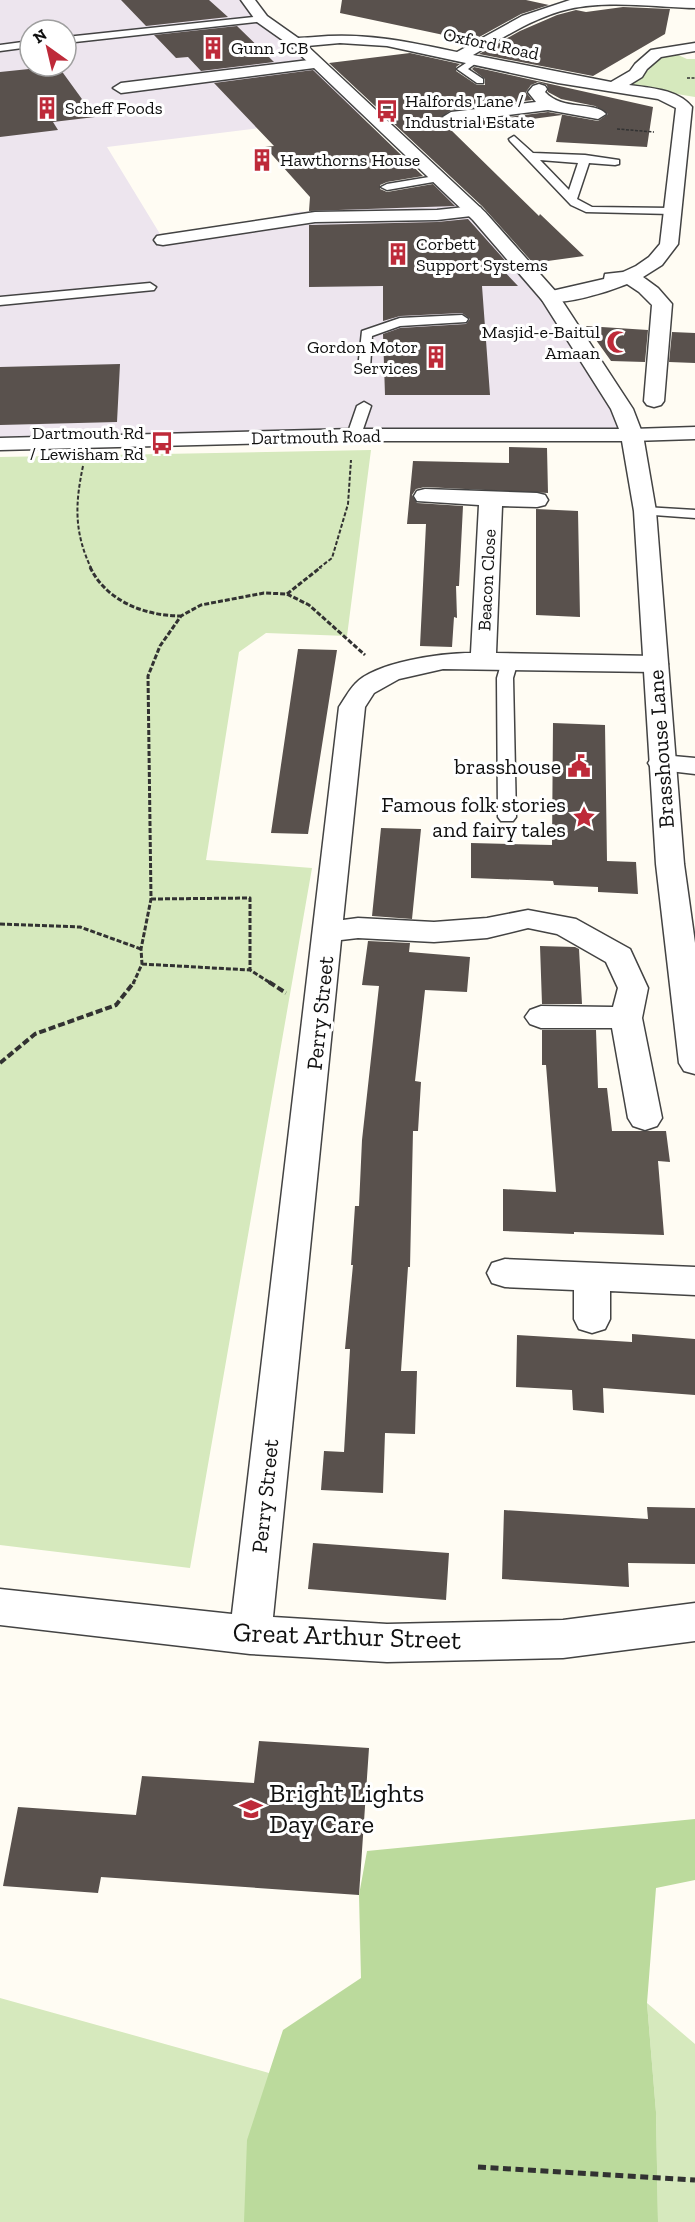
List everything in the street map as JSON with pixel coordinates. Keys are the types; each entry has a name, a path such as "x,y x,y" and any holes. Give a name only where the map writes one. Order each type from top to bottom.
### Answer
{"street":[{"path":"248,0 262,19 290,38"},
{"path":"264,0 290,38"},
{"path":"459,57 532,17 572,2 691,3"},
{"name":"Oxford Road","path":"290,38 368,39 677,101 684,107 671,211"},
{"name":"Brasshouse Lane","path":"290,38 474,211 545,291 619,402 632,435 645,511 670,864 695,1064"},
{"path":"612,88 637,74 640,67 656,53 691,52"},
{"path":"121,88 317,64"},
{"path":"548,105 536,92 545,84 558,78"},
{"path":"454,111 472,114 548,105 598,114"},
{"path":"163,240 315,217 437,215 474,211"},
{"path":"545,291 596,287 641,271 655,261 669,244 671,211"},
{"path":"626,276 650,289 662,303 647,372 654,401"},
{"name":"Dartmouth Road","path":"0,444 354,435 695,433"},
{"name":"Beacon Close","path":"425,496 537,500"},
{"name":"Beacon Close","path":"490,499 496,660"},
{"name":"Perry Street","path":"250,1635 329,932 352,706 365,688 390,674 442,661 655,664"},
{"path":"662,763 695,766"},
{"path":"329,932 358,928 434,932 487,928 528,919 565,926 619,956 633,988 626,1018 645,1118"},
{"path":"541,1017 626,1018"},
{"path":"505,1273 695,1281"},
{"path":"592,1276 592,1319"},
{"name":"Great Arthur Street","path":"0,1607 250,1635 387,1643 562,1639 695,1622"}],"lane":[{"path":"78,39 262,19"},
{"path":"0,48 18,46"},
{"path":"476,60 462,69 480,81"},
{"path":"514,139 572,199 590,210 671,211"},
{"path":"531,156 615,162"},
{"path":"572,199 585,159"},
{"path":"387,187 441,178"},
{"path":"0,301 150,287"},
{"path":"364,369 366,334 376,328 393,322 462,319"},
{"path":"354,435 364,406"},
{"path":"645,511 695,514"},
{"path":"496,660 505,678 507,817"}],"path":[{"path":"287,594 332,558 348,504 354,435"},
{"path":"88,442 76,500 82,549 97,582 128,604 160,616 181,616"},
{"path":"0,1063 34,1034 116,1005 134,982 142,963 141,949 151,898 148,676 160,646 181,616 201,605 224,599 264,593 287,594 309,605 340,635 390,674"},
{"path":"151,898 250,898 250,970"},
{"path":"0,924 80,927 141,949"},
{"path":"142,963 250,970 319,1014"},
{"path":"478,2167 695,2180"}],"shaded area":[{"path":"0,0 256,0 273,22 371,114 107,147 160,234 253,222 295,212 320,211 323,202 447,184 540,285 632,435 0,444"}],"green space":[{"path":"676,54 687,59 695,59 695,97 628,86 651,68 649,62 655,58"},
{"path":"371,450 347,636 266,633 239,652 206,860 312,868 190,1568 0,1545 0,457"},
{"path":"695,1819 695,1880 656,1888 647,2003 656,2112 658,2222 244,2222 247,2140 283,2030 361,1978 359,1895 367,1851"},
{"path":"0,1998 269,2073 463,2222 0,2222"},
{"path":"647,2003 695,2044 695,2222 658,2222 656,2112"}],"building":[{"path":"121,0 209,0 228,17 146,26"},
{"path":"342,0 526,0 549,5 521,14 472,41 340,13"},
{"path":"623,7 670,9 665,34 593,76 479,54 520,31 557,15 576,10 586,12"},
{"path":"237,26 274,62 201,71 188,57 176,58 154,35"},
{"path":"410,53 460,64 456,67 456,71 477,85 485,85 485,79 472,69 474,67 653,107 647,147 556,142 562,115 451,130 539,216 540,214 584,256 533,263 482,206 329,63","holes":["538,82 547,85 548,92 561,99 595,106 608,114 598,121 548,112 451,124 441,118 451,110 532,100 526,92 531,85"]},
{"name":"Scheff Foods","path":"18,70 18,78 67,78 95,117 53,122 58,130 0,137 0,72"},
{"path":"313,70 423,176 387,182 380,185 380,189 387,192 433,184 455,206 309,211 310,197 265,147 274,146 214,83"},
{"path":"468,219 510,266 500,267 518,286 482,286 490,395 385,395 383,334 400,328 466,324 470,319 462,313 400,316 383,321 383,286 309,287 309,225 437,222"},
{"name":"Masjid-e-Baitul Amaan","path":"586,326 648,330 645,362 611,361"},
{"path":"672,332 695,333 695,363 669,362"},
{"path":"120,364 117,422 0,425 0,367"},
{"path":"509,447 547,448 548,493 425,487 416,489 412,495 417,503 463,506 459,586 456,586 457,618 454,617 452,647 420,646 426,524 407,524 413,461 509,463"},
{"path":"536,509 578,511 580,617 536,615"},
{"path":"298,649 337,650 308,834 271,833"},
{"path":"553,723 605,725 607,861 636,862 638,894 598,892 598,887 554,885 553,881 471,878 471,843 552,845"},
{"path":"381,828 421,829 412,919 372,916"},
{"path":"368,941 410,943 409,952 470,957 467,992 425,990 415,1081 421,1082 418,1131 413,1131 410,1267 408,1267 401,1371 417,1371 415,1434 385,1433 383,1493 321,1490 324,1451 344,1452 350,1349 345,1349 353,1265 351,1265 355,1206 359,1206 362,1140 379,986 362,985"},
{"path":"540,946 579,949 582,1004 542,1004"},
{"path":"542,1030 596,1030 598,1088 607,1088 612,1131 666,1131 670,1162 658,1161 664,1235 503,1231 503,1189 556,1192 546,1065 542,1065"},
{"path":"632,1334 695,1339 695,1395 603,1388 604,1413 573,1410 572,1390 516,1387 517,1335 632,1342"},
{"path":"647,1507 695,1508 695,1564 628,1563 629,1587 502,1579 504,1510 648,1519"},
{"path":"313,1543 449,1553 446,1600 308,1589"},
{"name":"Bright Lights Day Care","path":"259,1741 369,1748 359,1895 101,1877 98,1893 3,1886 18,1807 136,1815 142,1776 254,1783"}],"place":[{"name":"Gunn JCB","path":"213,48"},
{"name":"Scheff Foods","path":"47,108"},
{"name":"Halfords Lane / Industrial Estate","path":"387,111"},
{"name":"Hawthorns House","path":"262,160"},
{"name":"Corbett Support Systems","path":"398,254"},
{"name":"Masjid-e-Baitul Amaan","path":"618,342"},
{"name":"Gordon Motor Services","path":"436,357"},
{"name":"Dartmouth Rd / Lewisham Rd","path":"162,443"},
{"name":"brasshouse","path":"579,766"},
{"name":"Famous folk stories and fairy tales","path":"584,817"},
{"name":"Bright Lights Day Care","path":"251,1809"}]}
